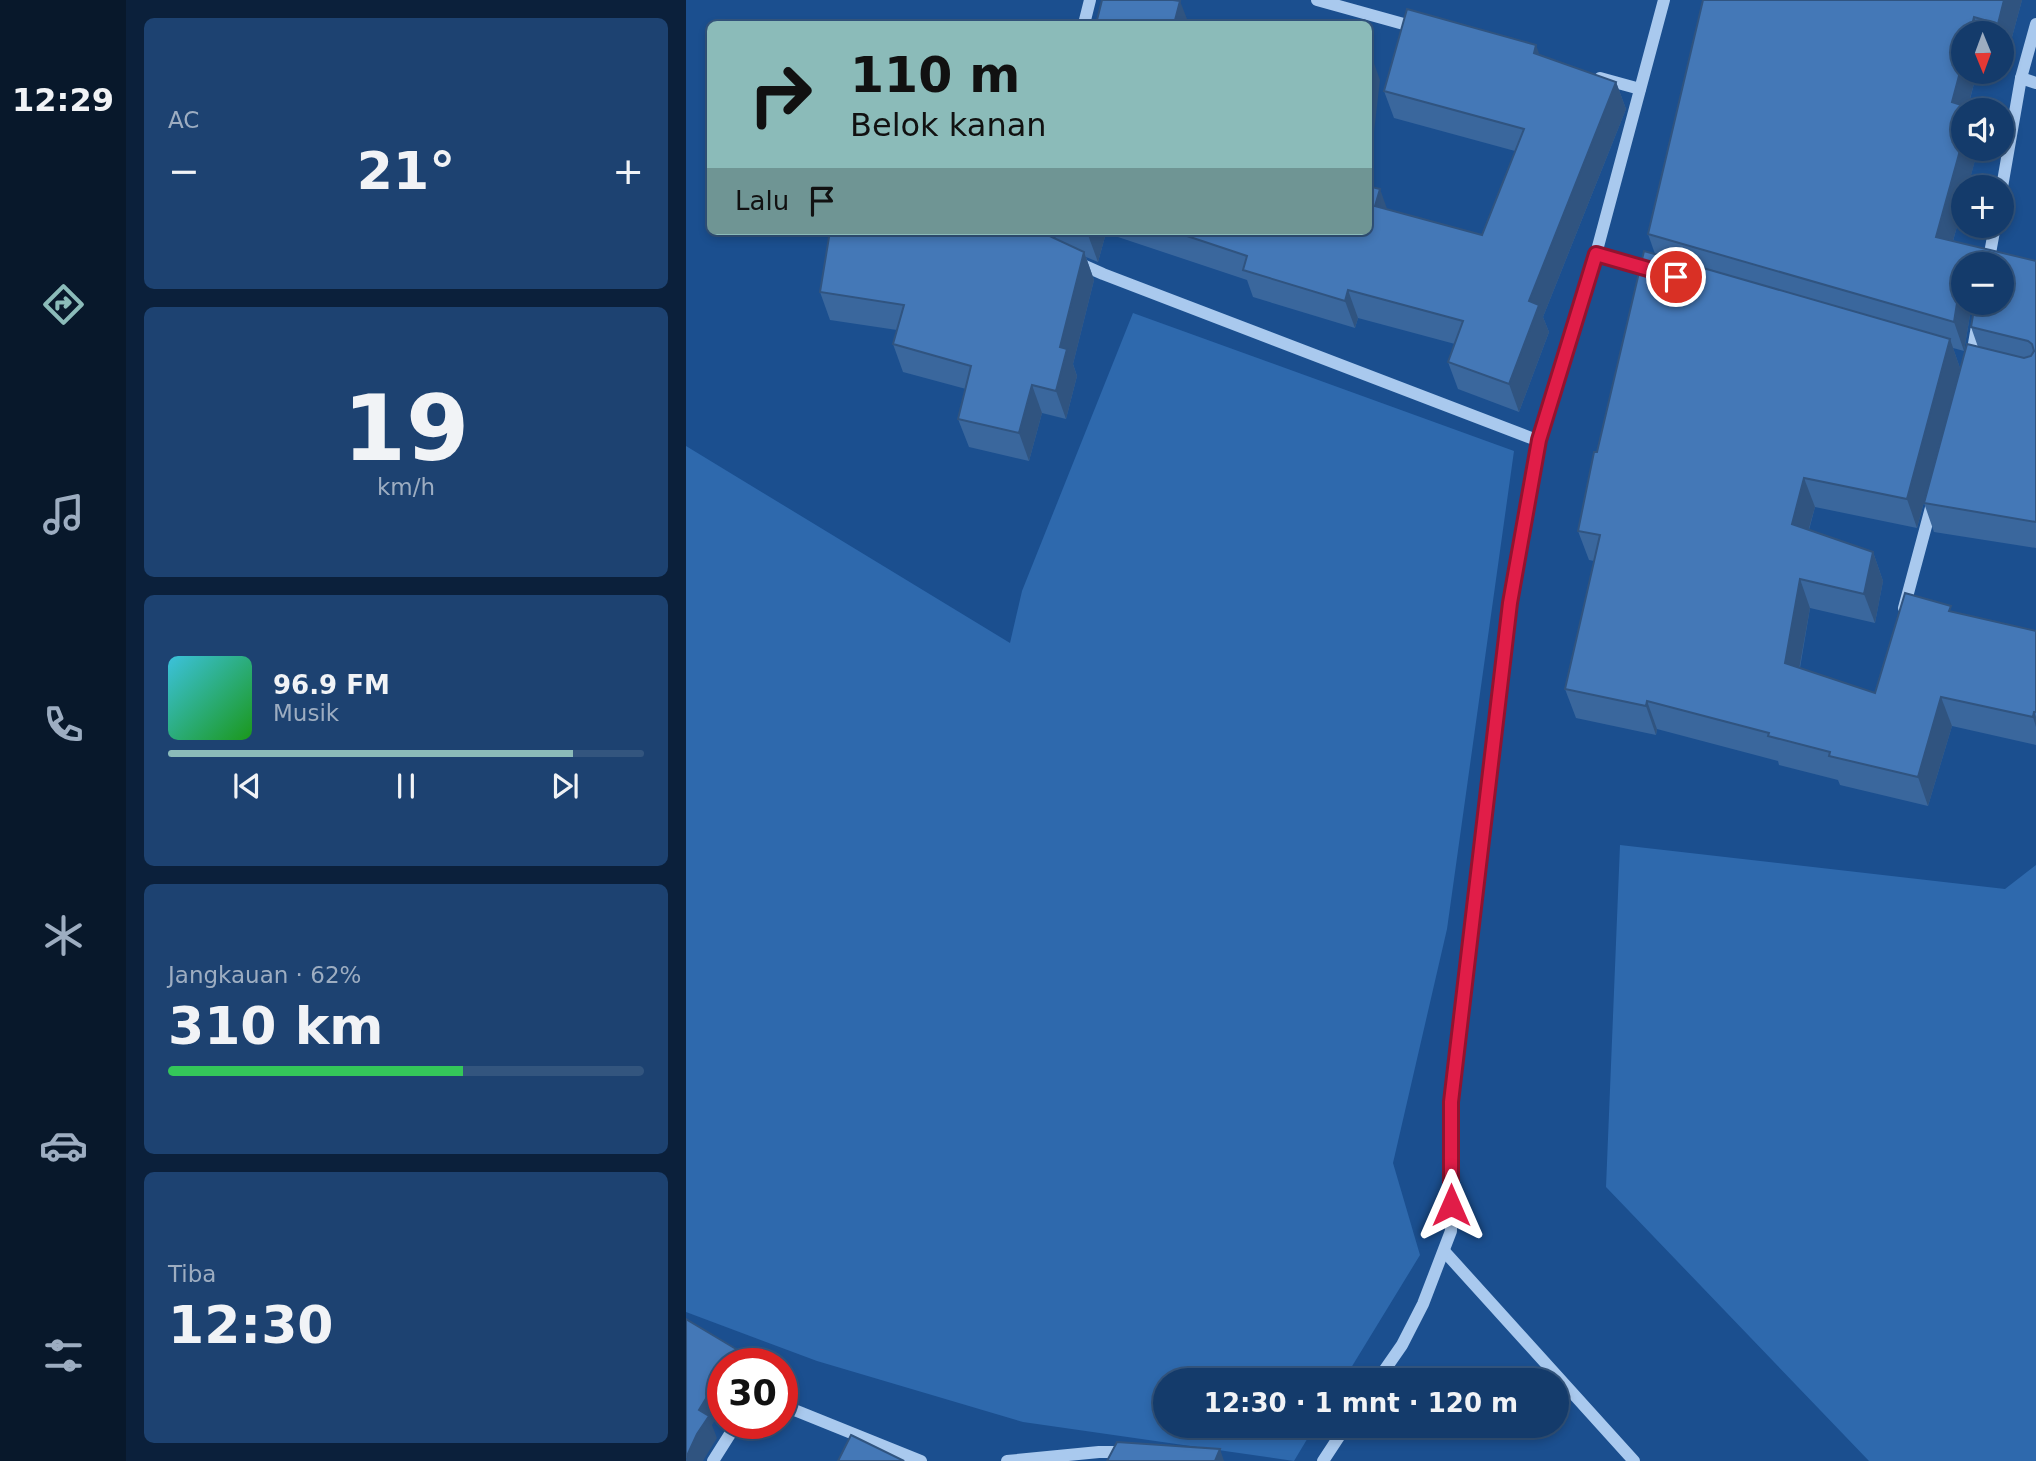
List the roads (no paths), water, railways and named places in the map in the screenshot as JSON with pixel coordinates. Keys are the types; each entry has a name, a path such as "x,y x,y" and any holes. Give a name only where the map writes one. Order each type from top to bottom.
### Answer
{"street":[{"path":"1085,21 1090,0"},
{"path":"1317,0 1424,30"},
{"path":"1386,1368 1402,1345 1423,1304 1451,1231 1451,1102 1510,603 1539,440 1596,254 1664,0"},
{"path":"2004,175 2021,78 2036,24"},
{"path":"1586,75 1640,89"},
{"path":"2021,78 2036,83"},
{"path":"1596,254 1663,273"},
{"path":"1062,256 1539,440"},
{"path":"1957,358 1974,367 1980,315"},
{"path":"1901,621 1936,491"},
{"path":"1444,1251 1634,1461"},
{"path":"798,1411 921,1461"},
{"path":"1322,1461 1338,1438"},
{"path":"713,1461 727,1439"},
{"path":"1007,1461 1099,1452 1142,1453"}]}
